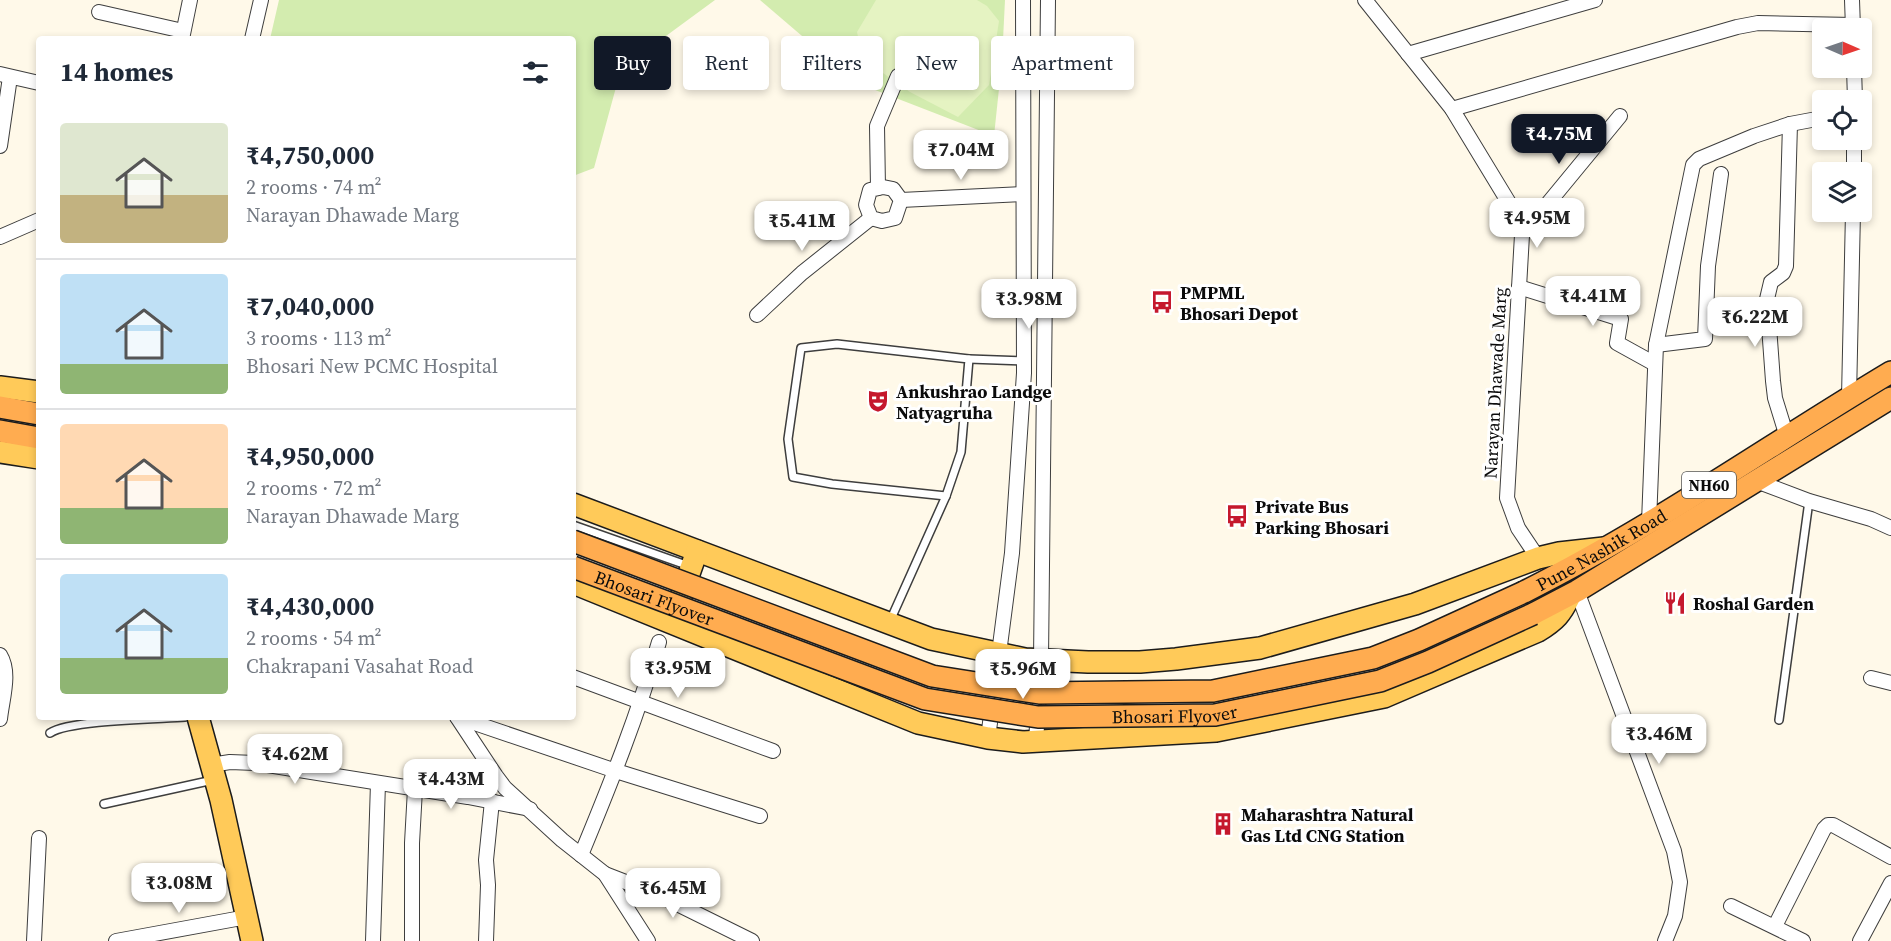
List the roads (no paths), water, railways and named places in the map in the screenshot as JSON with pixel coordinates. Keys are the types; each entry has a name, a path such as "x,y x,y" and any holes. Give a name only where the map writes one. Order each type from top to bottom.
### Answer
{"highway":[{"name":"Pune Nashik Road","path":"1524,592 1563,573 1649,522 1891,372"},
{"name":"Pune Nashik Road","path":"1533,614 1573,594 1891,398"},
{"path":"0,406 36,413"},
{"path":"0,431 36,437"},
{"name":"Bhosari Flyover","path":"576,542 932,676 1039,693 1213,691 1373,658 1419,640 1524,592"},
{"name":"Bhosari Flyover","path":"576,568 926,699 1038,717 1215,715 1239,711 1380,681 1428,662 1533,614"}],"main road":[{"path":"0,387 36,392"},
{"path":"0,452 36,458"},
{"path":"576,505 694,559 931,639 998,654 1041,660 1140,662 1260,648 1415,604 1538,558 1604,548"},
{"path":"671,623 694,559"},
{"path":"576,584 918,723 988,738 1036,742 1216,730 1384,698 1538,631 1554,621 1573,594"},
{"path":"199,720 252,941"}],"street":[{"path":"99,12 182,35 190,0"},
{"path":"253,36 261,0"},
{"path":"988,738 1009,579 1024,361 1023,0"},
{"path":"1036,742 1041,660 1048,0"},
{"name":"Narayan Dhawade Marg","path":"1365,0 1452,109 1520,221 1522,235 1507,498 1518,528 1538,558"},
{"path":"1408,54 1595,0"},
{"path":"1852,0 1853,18"},
{"path":"1452,109 1737,27 1758,23 1812,25"},
{"path":"0,146 5,76 36,82"},
{"path":"878,188 877,126 895,83"},
{"path":"1522,235 1620,116"},
{"path":"1649,522 1656,345 1694,165 1699,159 1754,135 1812,120"},
{"path":"1787,437 1775,398 1767,299 1771,282 1783,273 1786,266 1790,124"},
{"path":"1656,345 1705,339 1708,266 1721,174"},
{"path":"871,218 866,205 870,190 883,187 893,189 901,200"},
{"path":"901,200 1023,194"},
{"path":"871,218 882,221 895,218 901,200"},
{"path":"757,315 802,273 871,218"},
{"path":"0,237 36,221"},
{"path":"1849,397 1853,222"},
{"path":"1519,287 1621,319 1617,343 1655,364"},
{"path":"1755,481 1809,501 1871,519 1891,528"},
{"path":"1573,594 1674,850 1680,882 1675,916 1665,941"},
{"path":"581,855 642,702 659,642"},
{"path":"0,655 6,671 0,719"},
{"path":"576,678 773,751"},
{"path":"1871,678 1891,683"},
{"path":"459,720 505,788 562,840 605,874 659,895 752,941"},
{"path":"466,720 616,771 760,816"},
{"path":"213,772 230,762 255,763 530,809"},
{"path":"373,941 378,783"},
{"path":"412,941 412,843 416,789"},
{"path":"486,941 489,885 486,860 492,801"},
{"path":"1775,926 1828,825 1833,825 1891,857"},
{"path":"34,941 39,838"},
{"path":"605,874 648,941"},
{"path":"1860,941 1891,883"},
{"path":"1731,906 1803,941"},
{"path":"116,941 247,917"}],"lane":[{"path":"946,496 832,484 793,477 788,439 801,348 837,344 969,359 1024,361"},
{"path":"889,623 946,496 961,453 969,359"},
{"path":"1779,720 1809,501"},
{"path":"576,526 694,559"},
{"path":"50,734 56,730 78,725 145,720"},
{"path":"104,804 213,772"}],"place":[{"name":"PMPML Bhosari Depot","path":"1162,302"},
{"name":"Ankushrao Landge Natyagruha","path":"878,401"},
{"name":"Private Bus Parking Bhosari","path":"1237,516"},
{"name":"Roshal Garden","path":"1675,603"},
{"name":"Maharashtra Natural Gas Ltd CNG Station","path":"1223,824"}]}
